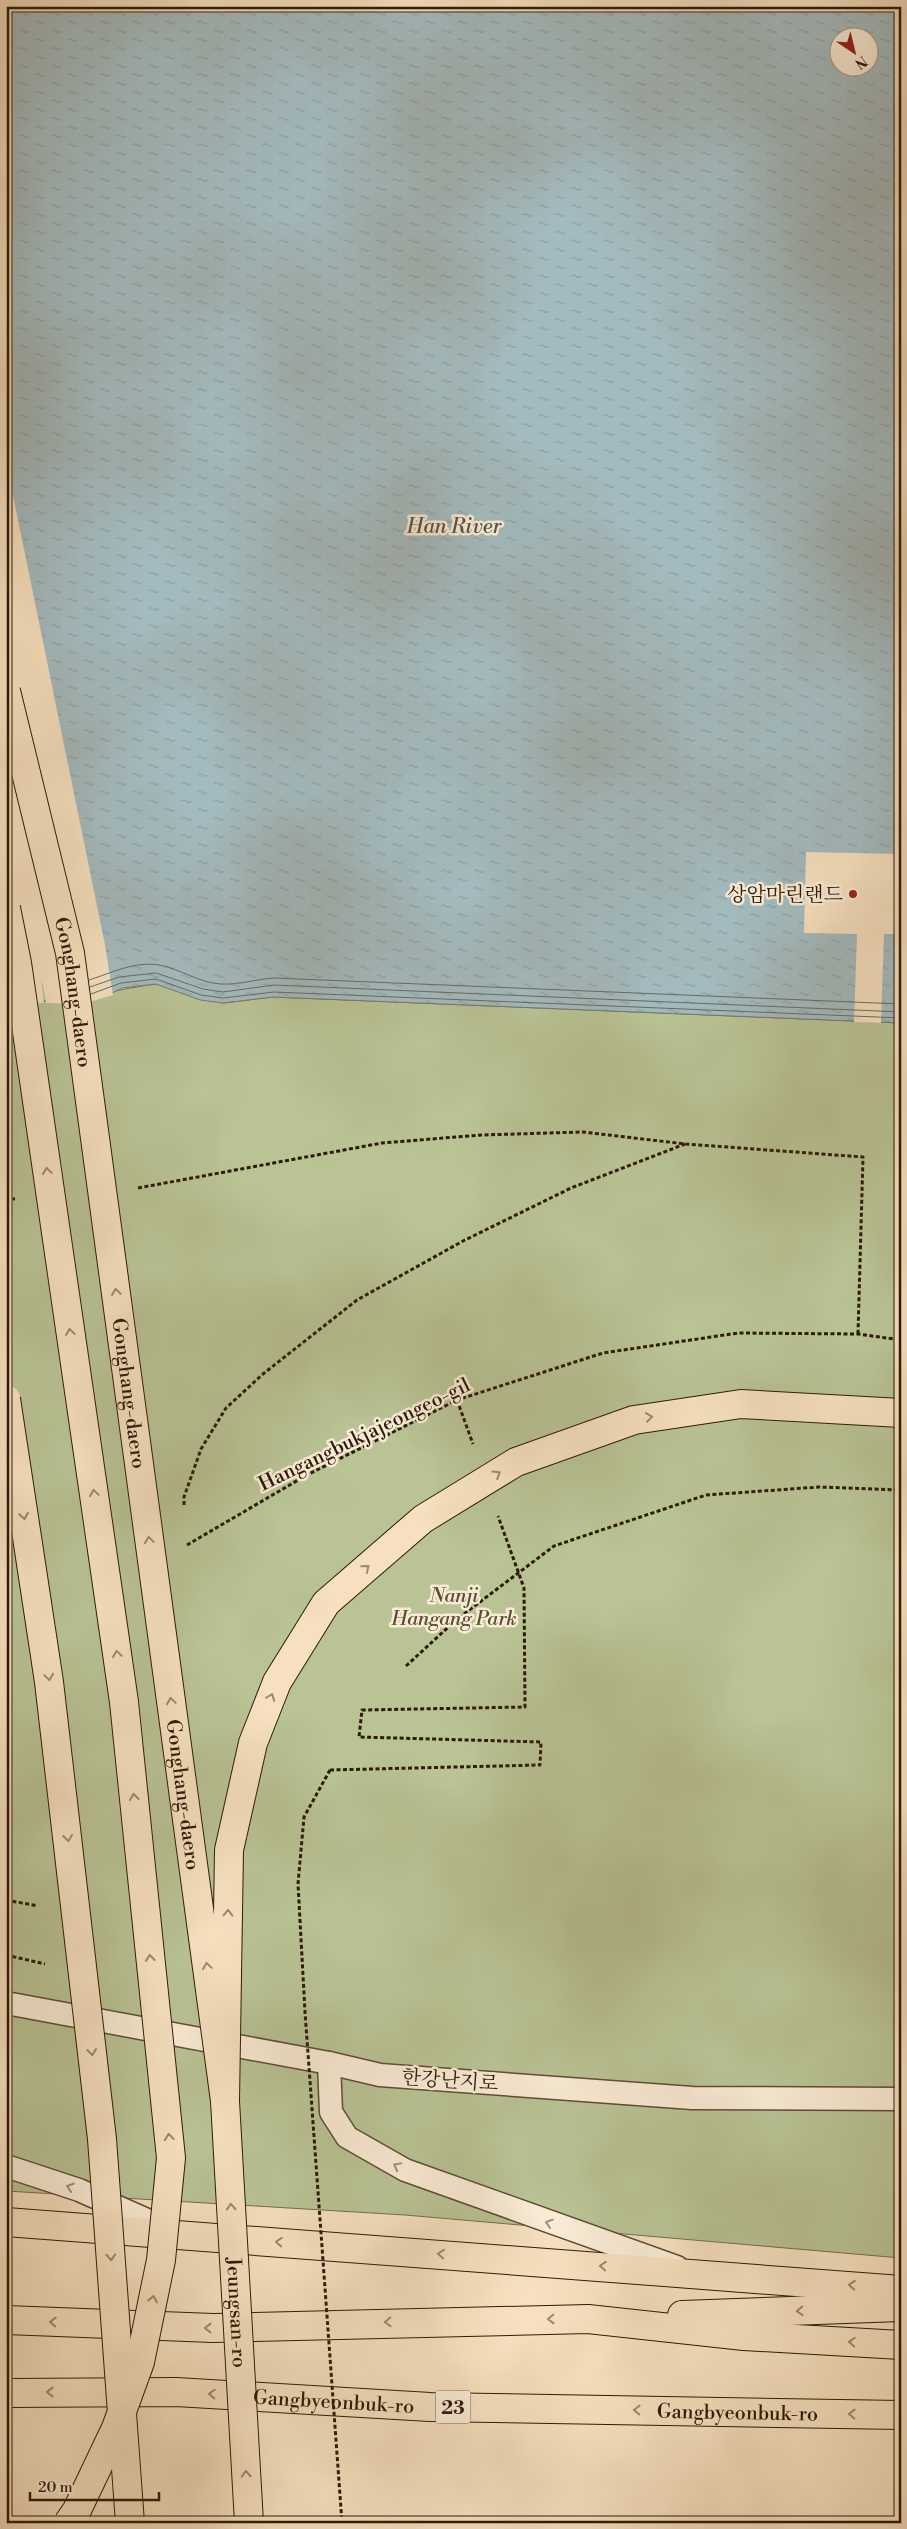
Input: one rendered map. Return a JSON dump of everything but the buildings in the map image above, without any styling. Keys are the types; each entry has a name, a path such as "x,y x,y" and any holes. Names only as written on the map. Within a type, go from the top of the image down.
{"main road":[{"name":"Gonghang-daero","path":"6,691 70,953 225,2101"},
{"path":"6,908 18,973 124,1702 171,2158 161,2260 140,2362 116,2428 77,2510 68,2523"},
{"path":"6,1399 50,1682 102,2139 130,2523"},
{"path":"225,2101 229,1850 253,1743 277,1682 326,1602 423,1519 516,1462 634,1420 741,1404 901,1413"},
{"name":"Jeungsan-ro","path":"225,2101 249,2523"},
{"path":"6,2222 901,2290"},
{"path":"6,2320 213,2328 588,2319 901,2307"},
{"path":"588,2319 744,2336 901,2345"},
{"name":"Gangbyeonbuk-ro","path":"6,2392 176,2392 430,2407 901,2415"}],"lane":[{"name":"한강난지로","path":"6,2003 329,2063 380,2075 692,2098 901,2099"},
{"path":"329,2063 331,2112 347,2137 405,2170 513,2210 695,2273"},
{"path":"6,2166 79,2190 179,2234"}],"path":[{"path":"133,1188 382,1143 471,1136 583,1132 686,1144 863,1156 858,1334"},
{"path":"184,1514 184,1497 201,1448 226,1408 263,1374 358,1300 462,1241 571,1188 686,1144"},
{"path":"6,1198 16,1200"},
{"name":"Hangangbukjajeongeo-gil","path":"183,1539 183,1548 305,1476 457,1400 603,1353 738,1333 858,1334 901,1340"},
{"path":"457,1400 473,1446"},
{"path":"406,1666 456,1620 554,1546 706,1495 819,1487 901,1490"},
{"path":"342,2523 305,2012 298,1884 304,1817 330,1770 540,1765 541,1742 359,1737 362,1710 525,1707 524,1588 496,1509"}],"green space":[{"name":"Nanji Hangang Park","path":"156,984 223,1003 273,997 901,1023 901,2258 405,2215 6,2191 6,1001 70,1000"}],"water":[{"name":"Han River","path":"6,6 901,6 901,1023 273,997 223,1003 200,1000 156,984 122,988 112,993 57,1001 6,1001"}],"pier":[{"path":"6,461 105,945 113,995 83,1004 46,1003 41,976 44,1003 6,1003"},
{"name":"상암마린랜드","path":"806,852 901,854 901,934 884,934 881,1023 854,1022 857,934 804,933"}],"place":[{"name":"상암마린랜드","path":"853,894"}]}
